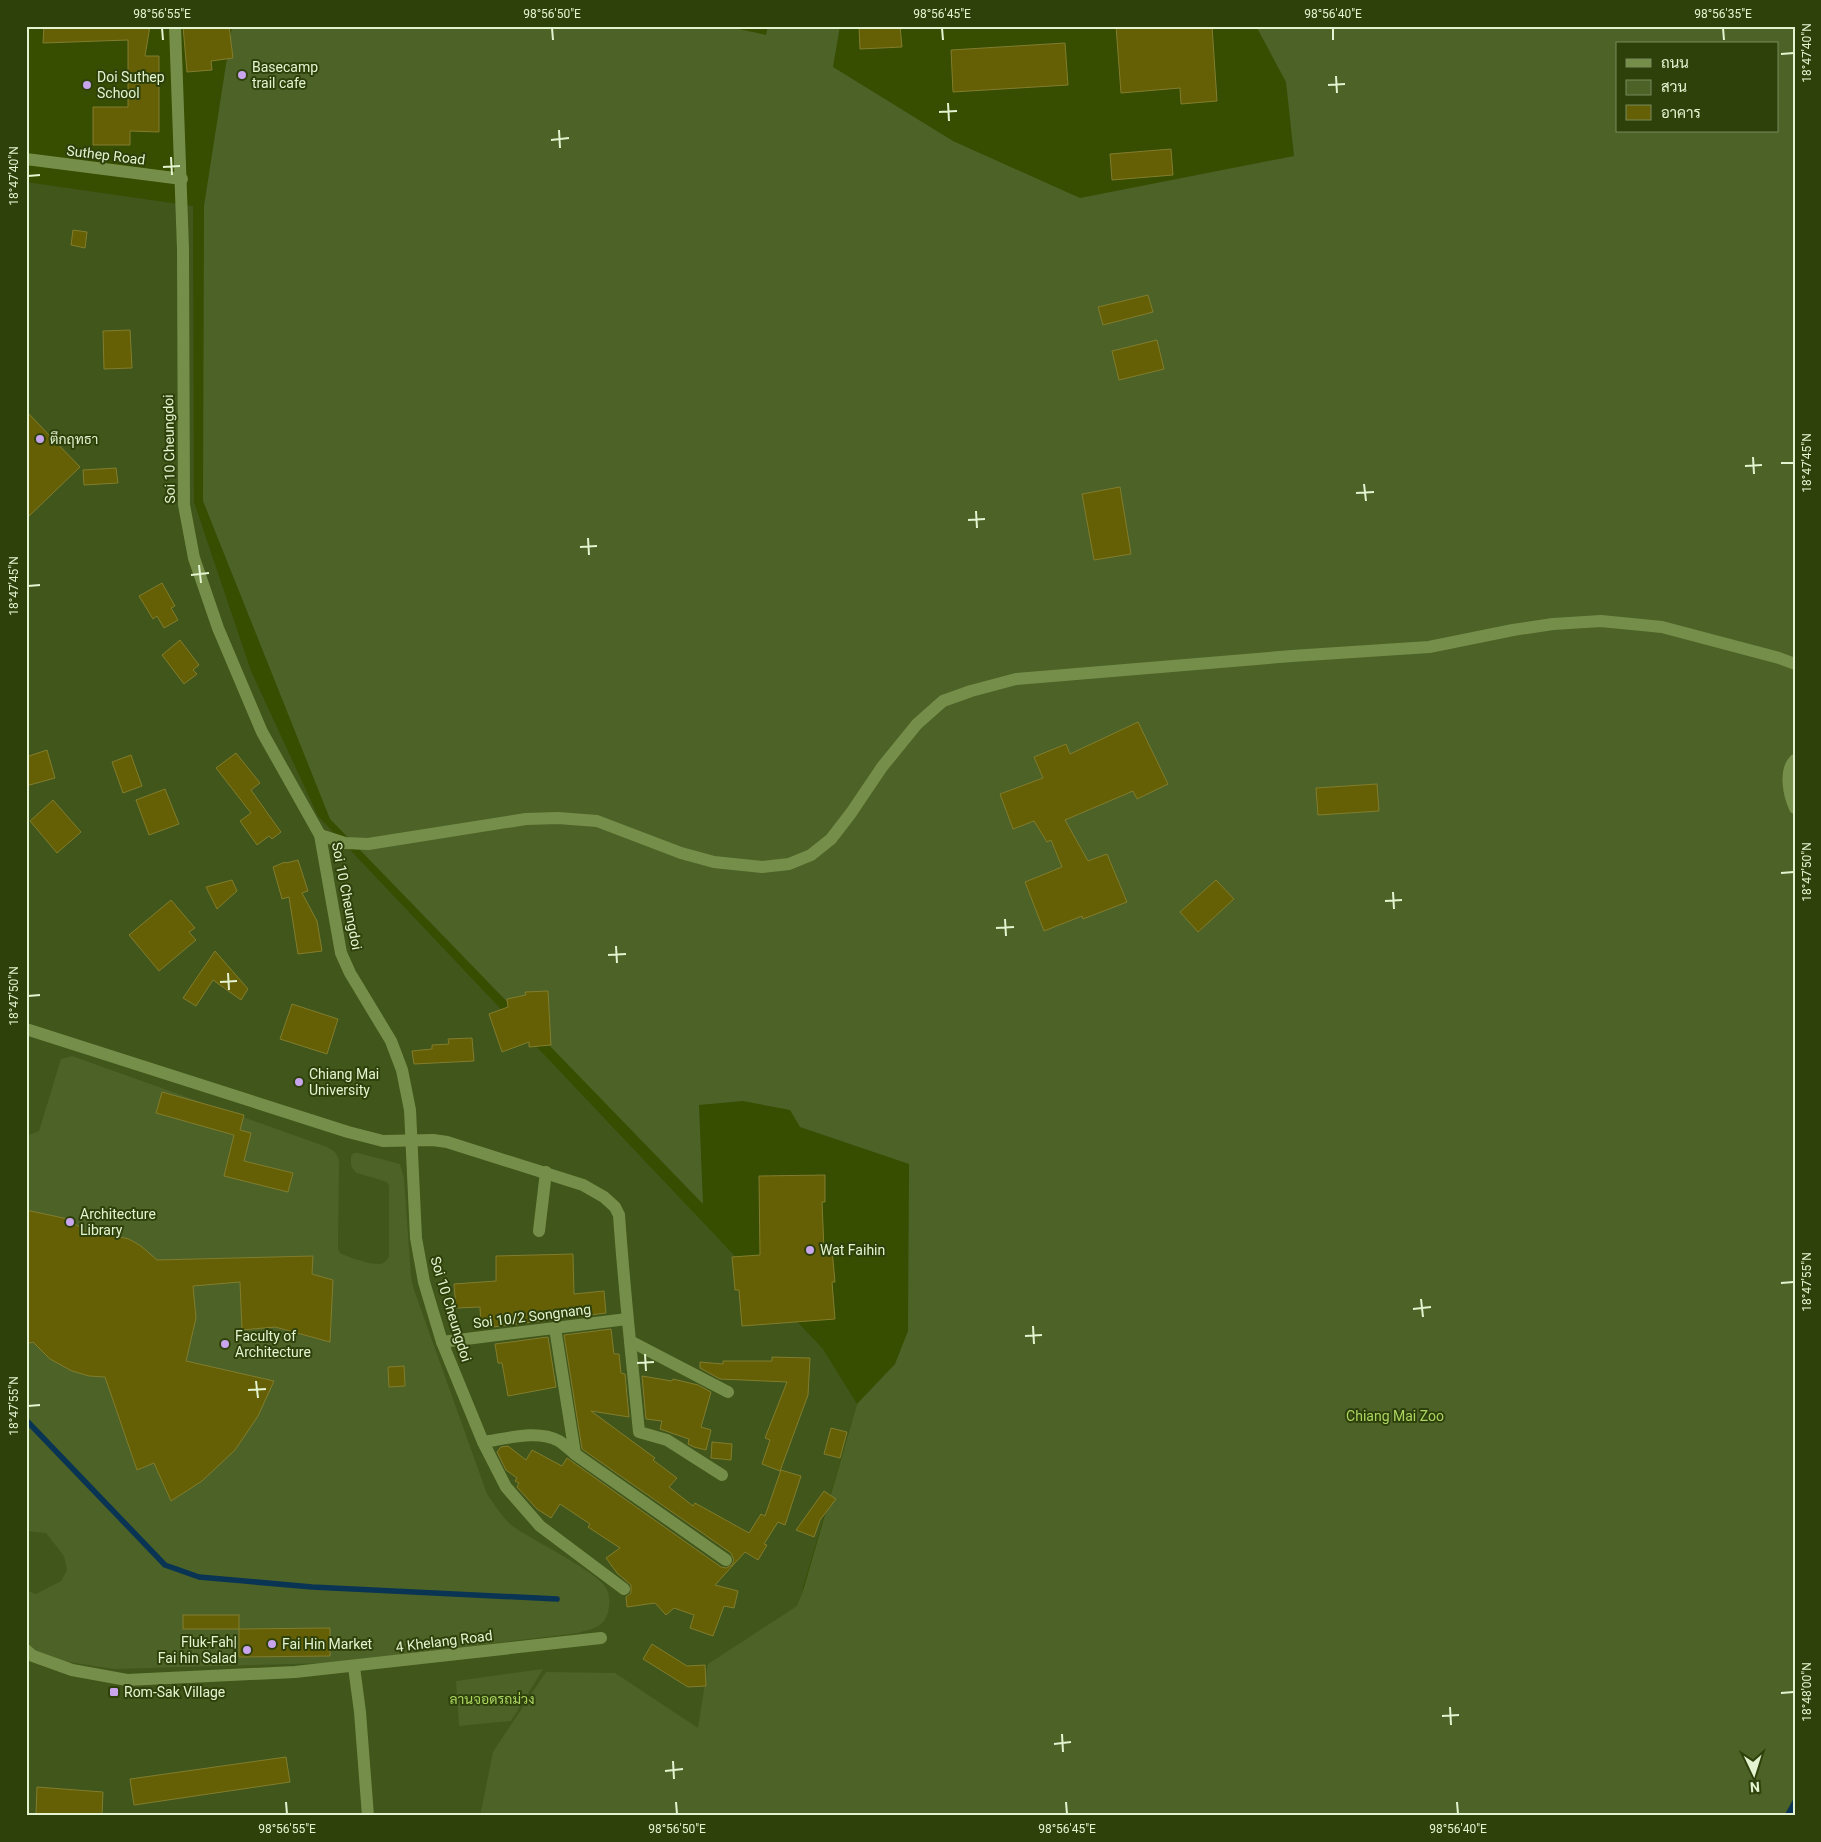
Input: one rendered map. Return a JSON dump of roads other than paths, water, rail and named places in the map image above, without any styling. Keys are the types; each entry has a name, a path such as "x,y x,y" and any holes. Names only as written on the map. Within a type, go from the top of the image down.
{"street":[{"name":"Soi 10 Cheungdoi","path":"176,26 182,180 184,505 194,558 218,628 262,732 320,835 342,953 350,973 391,1041 402,1070 410,1110 416,1238 424,1282 442,1342 483,1442 506,1487 540,1526 624,1590"},
{"name":"Suthep Road","path":"26,159 182,180"},
{"path":"320,835 345,843 368,844 526,819 558,818 598,821 681,853 714,862 762,867 789,864 811,855 830,839 852,813 882,767 918,724 942,701 1016,679 1292,656 1429,647 1552,624 1601,621 1662,627 1795,664"},
{"path":"1795,760 1791,763 1788,788 1795,808"},
{"path":"26,1029 348,1132 383,1141 433,1140 446,1142 546,1172 583,1185 604,1197 615,1207 619,1216 627,1319 639,1432 667,1440 722,1475"},
{"path":"539,1231 546,1172"},
{"name":"Soi 10/2 Songnang","path":"442,1342 627,1319"},
{"path":"555,1328 574,1454"},
{"path":"630,1341 728,1392"},
{"path":"483,1442 528,1436 543,1436 559,1441 574,1454 726,1560"},
{"name":"4 Khelang Road","path":"26,1650 33,1656 72,1670 127,1680 295,1672 601,1638"},
{"path":"354,1666 360,1712 368,1816"}],"water":[{"path":"1795,1796 1795,1816 1784,1816"}],"waterway":[{"path":"26,1420 165,1565 199,1577 312,1587 557,1599"}],"place":[{"name":"Basecamp trail cafe","path":"242,75"},
{"name":"Doi Suthep School","path":"87,85"},
{"name":"ตึกฤทธา","path":"40,439"},
{"name":"Chiang Mai University","path":"299,1082"},
{"name":"Architecture Library","path":"70,1222"},
{"name":"Wat Faihin","path":"810,1250"},
{"name":"Faculty of Architecture","path":"225,1344"},
{"name":"Fai Hin Market","path":"272,1644"},
{"name":"Fluk-Fah| Fai hin Salad","path":"247,1650"},
{"name":"Rom-Sak Village","path":"114,1692"}],"park label":[{"name":"Chiang Mai Zoo","path":"1395,1416"},
{"name":"ลานจอดรถม่วง","path":"492,1699"}]}
